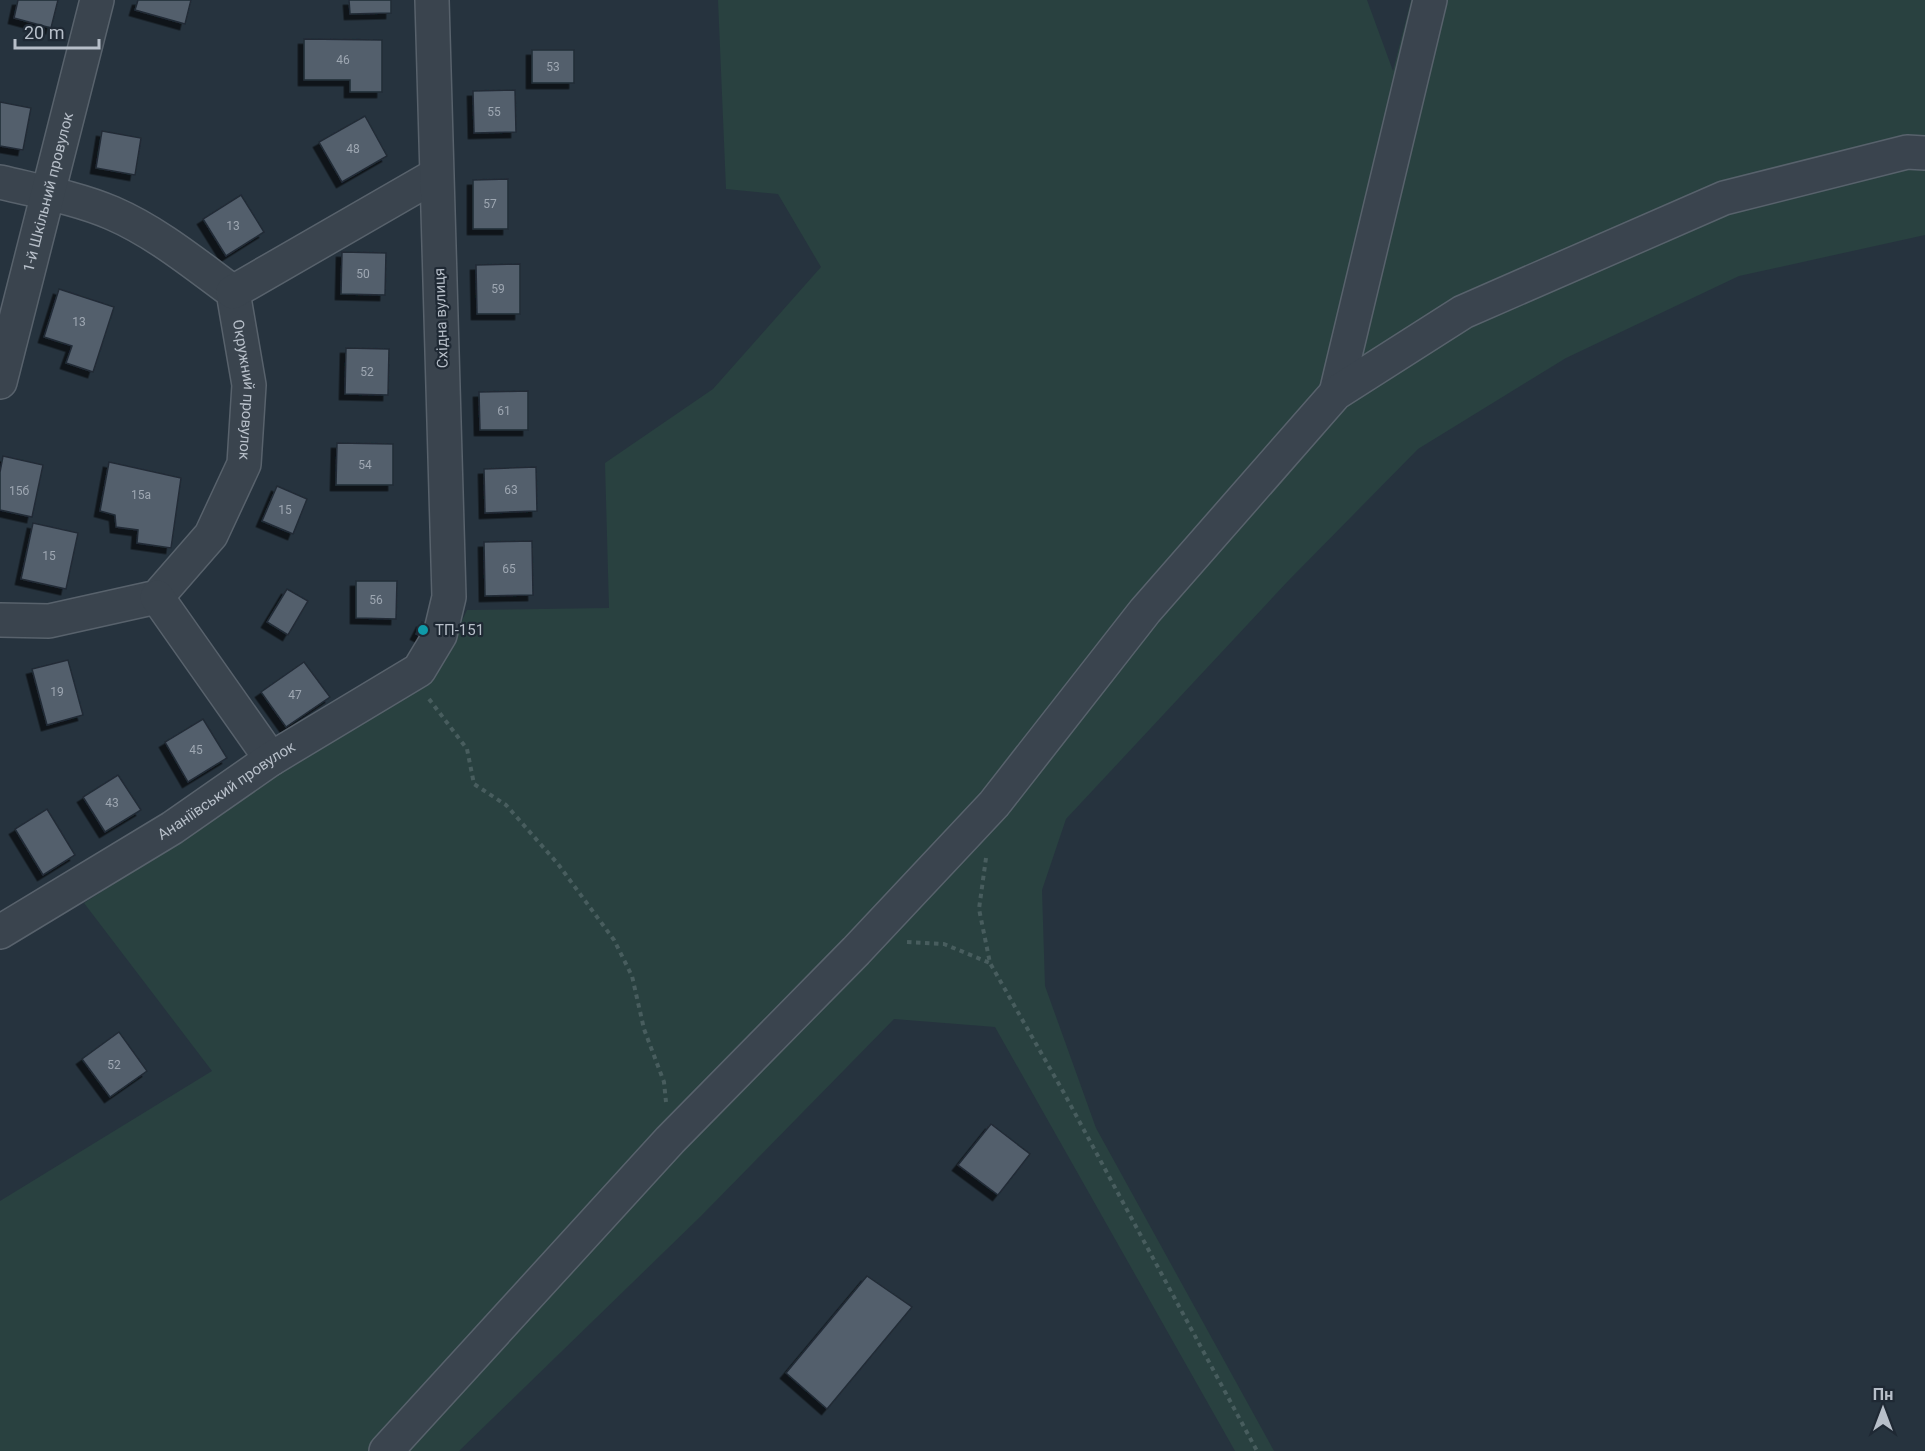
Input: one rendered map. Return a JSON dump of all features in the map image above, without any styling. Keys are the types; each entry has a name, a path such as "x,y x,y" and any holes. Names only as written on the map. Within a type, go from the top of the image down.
{"street":[{"name":"1-й Шкільний провулок","path":"0,382 97,0"},
{"name":"Східна вулиця","path":"432,0 449,597 440,635"},
{"path":"1336,393 1430,0"},
{"path":"386,1451 670,1140 856,951 993,804 1145,611 1336,393 1463,312 1724,198 1907,152 1925,153"},
{"path":"0,182 48,193 112,213 172,247 232,292 436,175"},
{"name":"Окружний провулок","path":"157,597 211,535 244,464 249,385 232,292"},
{"path":"0,620 49,621 157,597 271,759"},
{"name":"Ананіївський провулок","path":"0,932 172,828 271,759 419,670 440,635"}],"path":[{"path":"419,670 431,704 466,749 474,784 506,805 558,864 614,940 632,976 644,1029 664,1082 670,1140"},
{"path":"987,850 980,909 990,963 1064,1093 1257,1451"},
{"path":"904,942 944,944 990,963"}],"green space":[{"path":"718,0 1367,0 1393,71 1411,0 1925,0 1925,235 1739,276 1566,358 1418,449 1289,580 1066,819 1042,890 1045,986 1096,1128 1274,1451 1235,1451 995,1027 894,1019 701,1216 459,1451 0,1451 0,1201 212,1071 84,903 440,669 467,610 609,608 605,463 713,389 821,267 778,194 726,189"}],"building":[{"path":"18,0 58,0 51,28 14,18"},
{"path":"138,0 191,0 185,24 135,10"},
{"path":"349,0 391,0 391,13 350,14"},
{"path":"304,39 382,40 382,92 350,92 350,80 304,80"},
{"path":"532,50 574,50 574,83 532,83"},
{"path":"515,90 516,132 474,133 473,91"},
{"path":"0,102 31,108 23,150 0,146"},
{"path":"365,116 387,156 342,182 319,142"},
{"path":"102,131 141,138 135,175 96,168"},
{"path":"508,179 508,229 473,229 473,180"},
{"path":"241,195 264,232 226,256 203,219"},
{"path":"342,252 386,253 385,295 341,294"},
{"path":"520,264 520,314 477,314 476,265"},
{"path":"59,289 114,307 93,372 66,363 72,346 44,337"},
{"path":"346,348 389,349 388,395 345,394"},
{"path":"528,391 528,430 480,430 479,392"},
{"path":"337,443 393,444 393,485 336,485"},
{"path":"3,456 43,465 32,517 0,510 0,472"},
{"path":"109,462 181,478 171,548 137,543 138,530 116,527 115,515 100,511"},
{"path":"536,467 537,511 485,513 484,469"},
{"path":"277,486 307,499 293,534 262,521"},
{"path":"33,523 78,533 66,589 21,579"},
{"path":"532,541 533,595 485,596 484,542"},
{"path":"356,581 397,581 396,619 356,618"},
{"path":"287,589 308,601 288,635 267,622"},
{"name":"ТП-151","path":"422,622 430,626 424,638 416,634"},
{"path":"68,660 83,715 47,725 32,669"},
{"path":"304,662 330,697 286,727 261,692"},
{"path":"203,719 227,758 188,782 165,742"},
{"path":"118,775 141,810 105,832 83,797"},
{"path":"47,809 75,855 43,875 15,829"},
{"path":"119,1032 147,1071 110,1097 82,1059"},
{"path":"991,1124 1030,1154 998,1195 958,1165"},
{"path":"867,1276 912,1307 827,1409 786,1373"}],"place":[{"name":"ТП-151","path":"423,630"}]}
